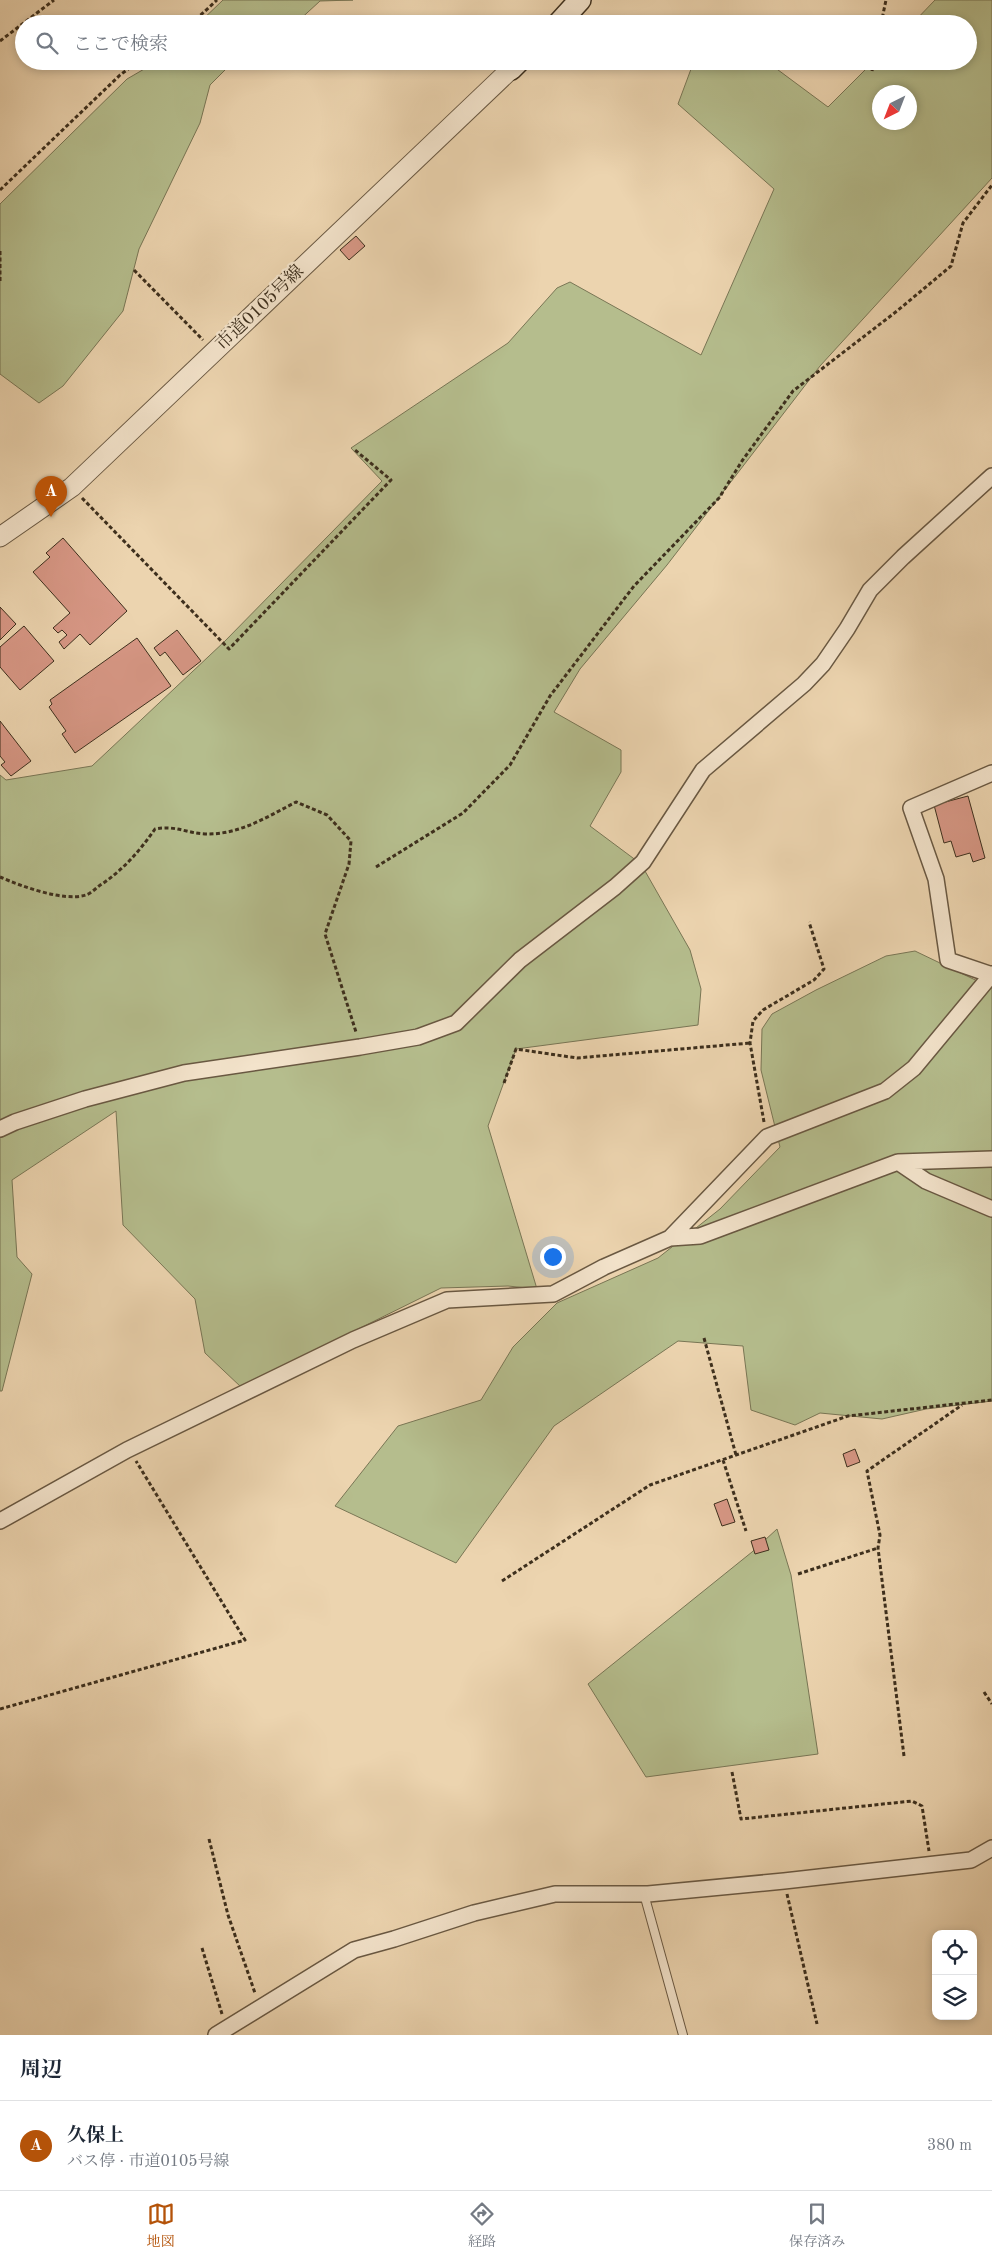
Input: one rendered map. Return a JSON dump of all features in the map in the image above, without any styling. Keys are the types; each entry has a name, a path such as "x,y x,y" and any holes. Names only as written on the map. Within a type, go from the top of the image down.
{"main road":[{"path":"566,15 580,0"}],"street":[{"name":"市道0105号線","path":"0,537 72,487 510,70"},
{"path":"0,1129 15,1122 85,1099 184,1073 418,1037 456,1024 520,960 616,887 641,864 703,770 804,684 823,664 870,590 903,557 992,476"},
{"path":"670,1238 767,1137 885,1091 914,1068 992,974 948,960 936,880 911,808 992,773"},
{"path":"0,1520 127,1450 353,1340 447,1300 554,1294 604,1267 670,1238 700,1236 898,1162 992,1159"},
{"path":"898,1162 926,1180 992,1209"},
{"path":"221,2032 354,1950 394,1939 474,1912 555,1894 644,1894 784,1881 971,1860 992,1848"}],"lane":[{"path":"644,1894 683,2035"}],"path":[{"path":"34,15 54,0"},
{"path":"201,15 217,0"},
{"path":"883,15 886,0"},
{"path":"0,40 15,29"},
{"path":"0,190 127,70"},
{"path":"376,867 463,813 510,765 550,696 634,586 719,498 742,460 793,391 897,311 951,266 963,223 992,185"},
{"path":"0,251 0,281"},
{"path":"134,270 214,352"},
{"path":"72,487 229,648 390,480 355,450"},
{"path":"0,877 28,888 66,896 86,895 112,878 138,854 155,829 169,827 205,834 240,830 296,802 327,816 351,841 349,864 325,934 360,1047"},
{"path":"767,1137 750,1042 753,1021 763,1010 814,980 824,969 809,922"},
{"path":"504,1083 516,1049 577,1058 750,1042"},
{"path":"704,1338 736,1455"},
{"path":"502,1582 650,1485 848,1416 963,1405 992,1400"},
{"path":"904,1756 878,1548 880,1534 867,1471 963,1405"},
{"path":"0,1710 245,1640 131,1453"},
{"path":"723,1460 746,1531"},
{"path":"798,1574 878,1548"},
{"path":"984,1692 992,1704"},
{"path":"732,1772 741,1819 912,1801 922,1806 930,1864"},
{"path":"209,1839 228,1915 260,2008"},
{"path":"784,1881 817,2024"},
{"path":"202,1948 221,2032"}],"green space":[{"path":"223,0 353,0 320,1 305,15 207,15"},
{"path":"935,0 992,0 992,178 820,366 667,565 580,669 554,712 621,750 621,772 590,826 641,864 690,950 701,989 698,1025 516,1049 488,1126 537,1289 508,1286 441,1288 241,1387 205,1353 195,1299 123,1225 116,1111 12,1180 17,1257 32,1274 2,1391 0,1391 0,775 6,780 92,766 225,641 382,481 351,448 508,343 557,288 570,282 701,355 774,189 678,104 691,70 778,70 828,107 865,70 977,70 977,15 921,15"},
{"path":"142,70 225,70 210,85 200,123 139,249 123,311 63,386 39,403 0,374 0,204 127,79"},
{"path":"915,951 992,988 992,1401 926,1409 882,1419 820,1413 795,1425 751,1410 743,1346 678,1341 554,1426 456,1563 335,1506 398,1426 481,1400 513,1347 557,1303 658,1258 720,1209 780,1147 761,1070 762,1029 772,1014 886,956"},
{"path":"777,1529 791,1575 818,1754 646,1777 588,1684 752,1552"}],"building":[{"path":"356,236 365,246 349,260 340,250"},
{"path":"63,538 127,611 90,645 80,634 64,649 59,642 67,635 62,630 58,633 53,628 70,613 33,572 50,557 46,553"},
{"path":"0,607 16,624 0,640"},
{"path":"24,626 54,661 20,690 0,667 0,647"},
{"path":"177,630 201,661 183,675 165,652 160,656 154,648"},
{"path":"137,638 171,686 75,753 62,734 66,731 49,707 52,704 50,700"},
{"path":"0,721 31,761 11,776 1,765 5,762 0,756"},
{"path":"968,796 985,858 973,862 970,853 956,857 951,841 944,843 934,805"},
{"path":"855,1449 860,1462 847,1467 843,1454"},
{"path":"727,1499 735,1522 722,1526 714,1504"},
{"path":"765,1537 769,1550 755,1554 751,1541"}],"place":[{"name":"久保上","path":"51,517"}]}
